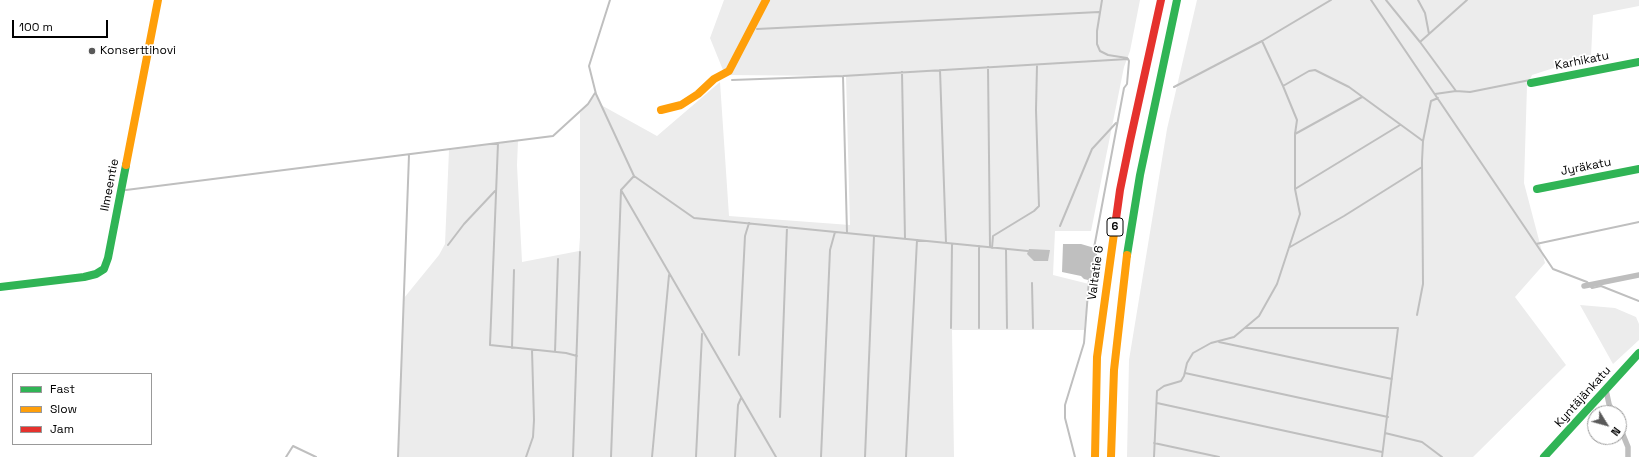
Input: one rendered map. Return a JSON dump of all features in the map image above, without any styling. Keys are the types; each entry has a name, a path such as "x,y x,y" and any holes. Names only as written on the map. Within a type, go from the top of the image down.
{"main road":[{"name":"Ilmeentie","path":"0,287 84,277 96,274 104,269 108,258 158,0"},
{"path":"661,110 681,105 698,94 714,79 729,71 766,0"},
{"name":"Valtatie 6","path":"1094,457 1097,357 1120,190 1161,0"},
{"name":"6","path":"1112,457 1114,370 1127,255 1140,176 1177,0"},
{"name":"Karhikatu","path":"1530,83 1639,62"},
{"name":"Jyräkatu","path":"1537,189 1639,168"},
{"name":"Kyntäjänkatu","path":"1544,457 1639,353"}],"street":[{"path":"1584,286 1639,275"},
{"path":"1606,390 1609,405"},
{"path":"1626,445 1628,457"}],"shaded area":[{"path":"724,0 1140,0 1130,51 1124,67 1091,231 1055,231 1053,275 1089,284 1084,330 952,330 954,457 398,457 404,298 439,255 445,244 449,150 518,141 517,165 522,262 579,251 580,113 596,94 601,105 657,136 720,82 729,216 850,225 846,76 725,75 710,38"},
{"path":"1197,0 1639,0 1639,6 1593,15 1591,56 1532,75 1527,86 1524,183 1545,263 1515,297 1566,365 1473,457 1127,457 1129,360 1167,129"},
{"path":"1063,244 1081,244 1098,249 1092,281 1084,279 1081,276 1062,272"},
{"path":"1029,249 1050,250 1048,261 1034,261 1027,254"},
{"path":"1580,305 1615,308 1636,317 1639,324 1639,340 1613,364"}],"waterway":[{"path":"610,0 589,66 596,94 634,176 694,218 1028,251"},
{"path":"1102,0 1097,31 1097,44 1100,51 1108,55 1128,59"},
{"path":"1174,87 1262,41 1331,0"},
{"path":"1371,0 1553,269 1587,282 1592,288 1601,286 1639,301"},
{"path":"1386,0 1420,42 1456,91"},
{"path":"1418,0 1425,13 1429,34"},
{"path":"1420,42 1467,0"},
{"path":"757,29 1099,12"},
{"path":"1154,457 1157,391 1164,386 1181,381 1184,376 1187,363 1193,353 1211,343 1234,337 1259,316 1277,284 1300,214 1295,189 1295,134 1297,120 1262,41"},
{"path":"732,80 843,76 1128,59"},
{"path":"1094,248 1124,88 1127,84 1128,59"},
{"path":"992,248 993,236 1034,211 1039,206 1036,110 1037,65"},
{"path":"988,67 990,247"},
{"path":"940,70 946,243"},
{"path":"1283,86 1309,71 1315,70 1349,87 1423,141"},
{"path":"902,72 905,239"},
{"path":"843,76 847,233"},
{"path":"1435,94 1456,91 1470,92 1530,80"},
{"path":"126,190 553,136 588,104 595,93"},
{"path":"1295,134 1362,97"},
{"path":"1417,315 1423,284 1423,141 1431,101 1438,98"},
{"path":"1060,226 1092,149 1116,123"},
{"path":"1295,189 1400,125"},
{"path":"498,143 490,345 566,353 577,356"},
{"path":"398,457 409,155"},
{"path":"1290,247 1344,216 1422,167"},
{"path":"611,457 621,190 634,176"},
{"path":"621,190 776,457"},
{"path":"448,245 464,224 495,191"},
{"path":"1536,244 1639,222"},
{"path":"739,355 745,236 749,223"},
{"path":"780,417 787,227"},
{"path":"821,457 830,250 835,232"},
{"path":"865,457 874,236"},
{"path":"906,457 917,240"},
{"path":"951,328 952,244"},
{"path":"979,246 979,328"},
{"path":"1006,249 1007,328"},
{"path":"573,457 580,252"},
{"path":"555,352 558,259"},
{"path":"512,348 514,270"},
{"path":"652,457 669,275"},
{"path":"1075,457 1065,418 1065,405 1084,343 1089,280"},
{"path":"1032,283 1033,328"},
{"path":"1245,328 1398,328 1382,457"},
{"path":"696,457 702,334"},
{"path":"1219,342 1392,379"},
{"path":"526,457 533,437 534,420 532,350"},
{"path":"1185,373 1388,417"},
{"path":"735,457 738,405 741,398"},
{"path":"1157,403 1382,452"},
{"path":"1385,433 1422,442 1442,457"},
{"path":"1154,443 1219,457"},
{"path":"286,457 293,446 316,457"}],"traffic: fast":[{"path":"1127,255 1140,175 1177,0"},
{"path":"1531,83 1639,62"},
{"path":"0,287 84,277 96,274 104,269 108,258 126,165"},
{"path":"1537,189 1639,169"},
{"path":"1544,457 1639,353"}],"traffic: slow":[{"path":"126,165 158,0"},
{"path":"661,110 681,105 698,94 714,79 729,71 766,0"},
{"path":"1095,457 1097,357 1116,219"},
{"path":"1111,457 1114,370 1127,255"}],"traffic: jam":[{"path":"1116,219 1130,141 1161,0"}],"place":[{"name":"Konserttihovi","path":"92,51"}]}
